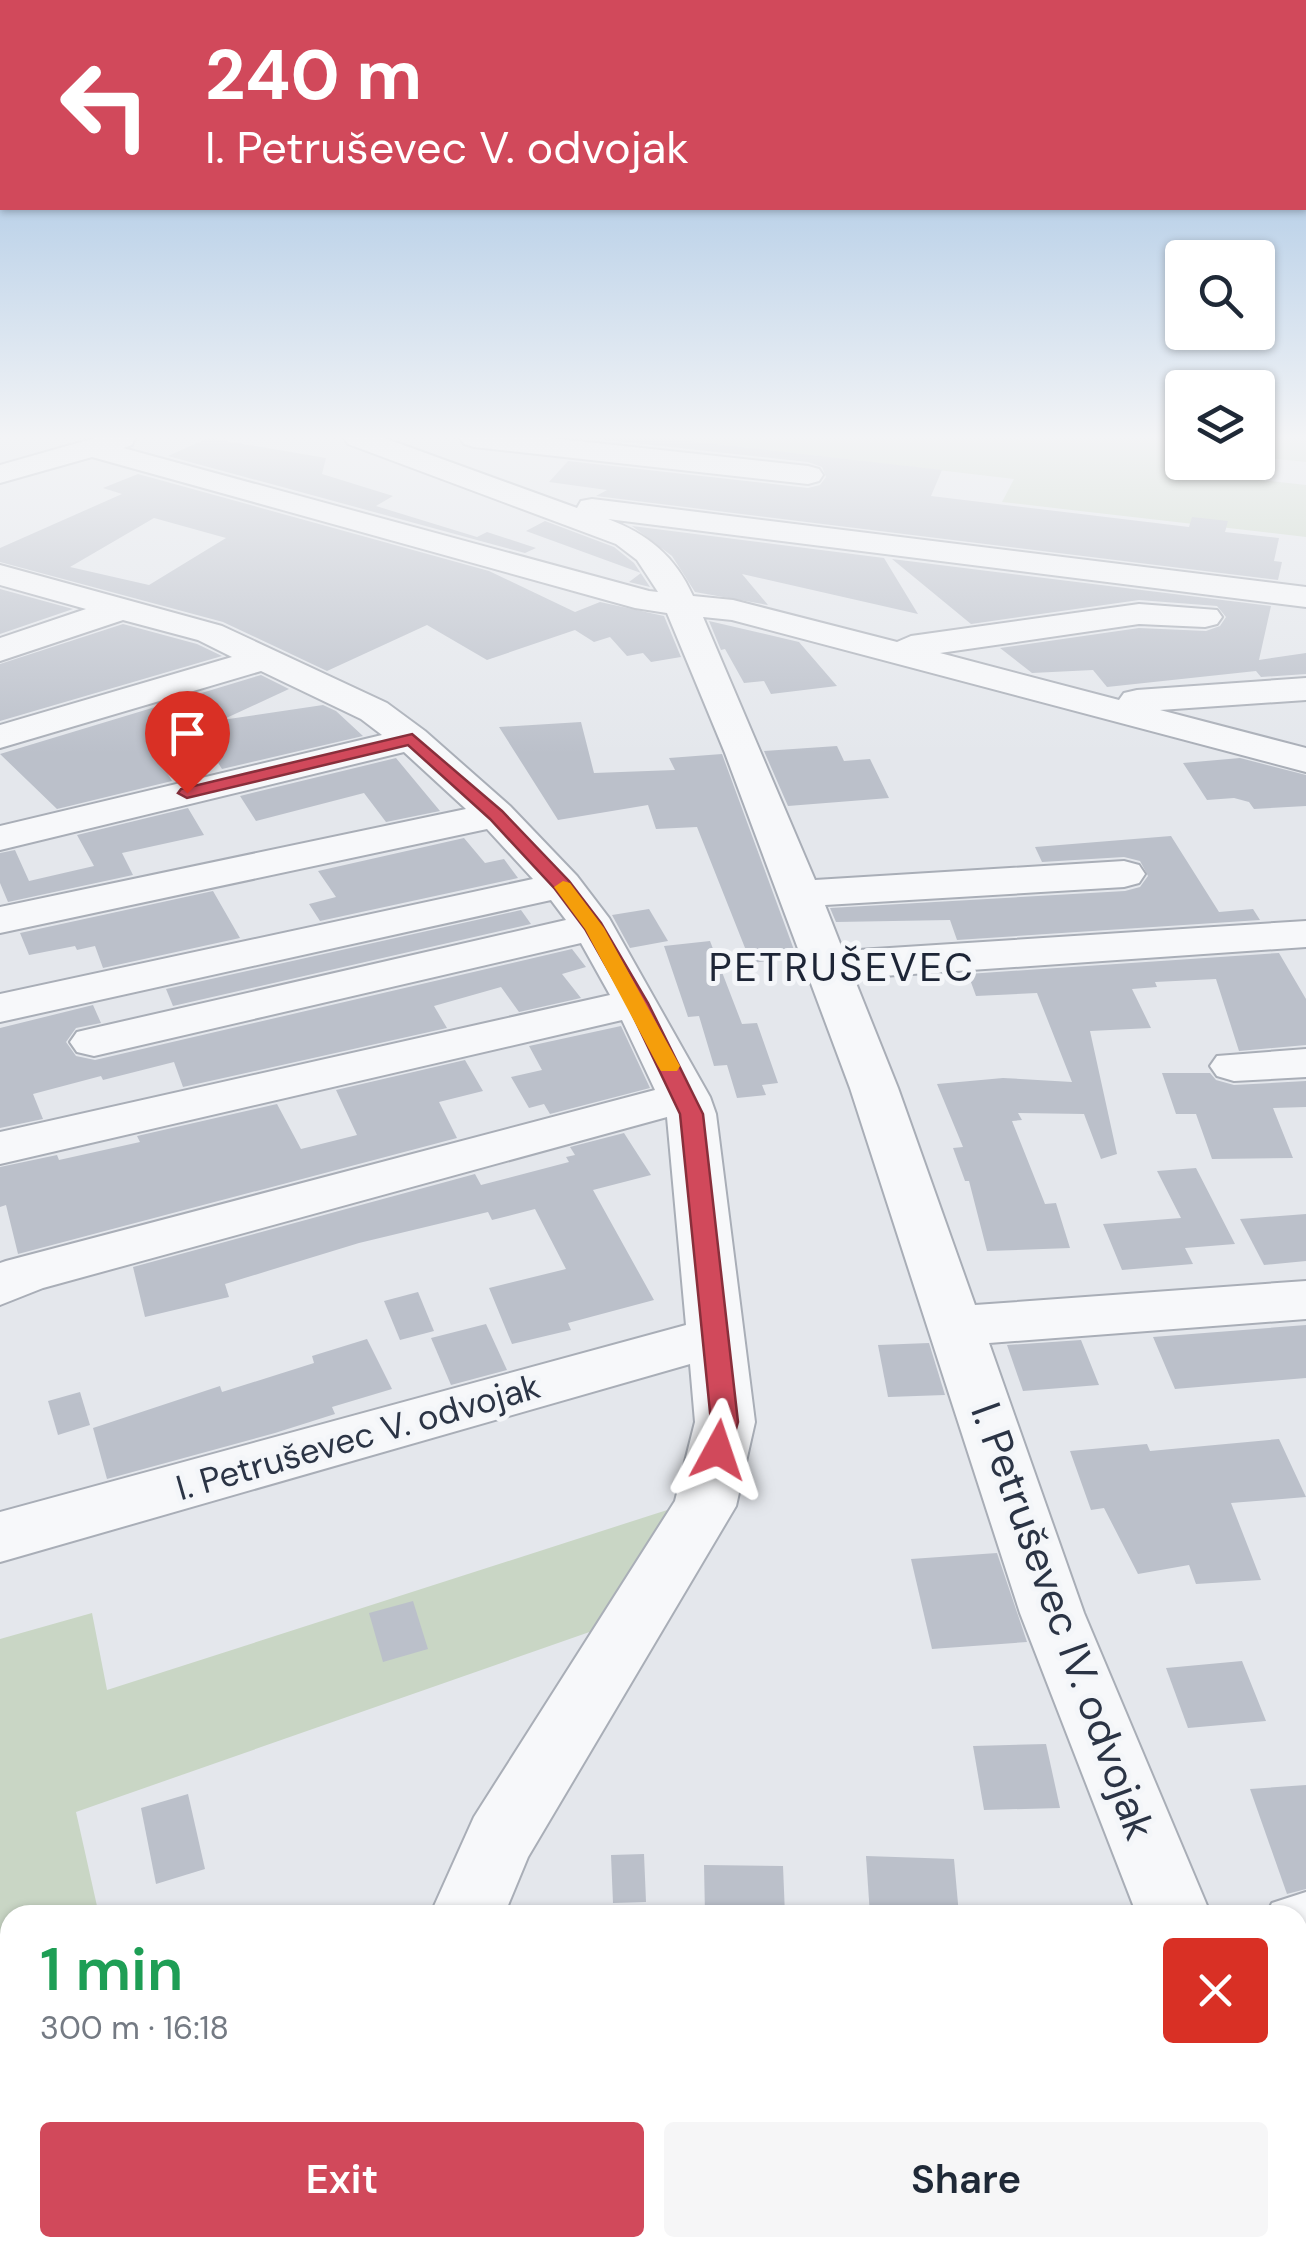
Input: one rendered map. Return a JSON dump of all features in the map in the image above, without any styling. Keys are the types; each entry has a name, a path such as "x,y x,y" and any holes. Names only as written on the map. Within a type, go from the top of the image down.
{"street":[{"path":"438,543 647,601 733,610 1306,760"},
{"name":"I. Petruševec IV. odvojak","path":"636,543 665,576 744,753 828,966 874,1088 1052,1613 1170,1905"},
{"path":"878,543 1306,596"},
{"path":"0,575 210,634 374,711 412,739 496,815 562,885 594,928 685,1097 695,1134 725,1422 705,1506 499,1840 472,1905"},
{"path":"0,650 124,608"},
{"path":"891,650 1126,615 1205,617"},
{"path":"0,737 267,658"},
{"path":"1102,704 1306,688"},
{"path":"0,838 412,739"},
{"path":"0,920 496,815"},
{"path":"797,894 1124,874"},
{"path":"0,1008 562,885"},
{"path":"94,1042 594,928"},
{"path":"828,966 1306,934"},
{"path":"0,1148 637,1003"},
{"path":"1234,1066 1306,1063"},
{"path":"0,1286 25,1274 685,1097"},
{"path":"954,1326 1306,1300"},
{"name":"I. Petruševec V. odvojak","path":"0,1537 716,1336"}],"green space":[{"path":"689,1503 621,1621 76,1812 97,1905 0,1905 0,1639 92,1613 107,1690"}],"building":[{"path":"11,543 111,543 70,567 149,585 217,543 389,543 489,571 575,612 600,602 664,616 681,657 651,662 643,653 627,656 610,637 594,642 575,630 487,660 427,625 327,671 223,622 0,562 0,548"},
{"path":"489,543 522,543 536,548 525,553"},
{"path":"560,543 604,543 634,563 641,573"},
{"path":"655,543 768,543 884,558 918,614 742,574 768,605 695,592 672,556"},
{"path":"980,543 1278,543 1274,561 1282,562 1278,580"},
{"path":"892,559 1271,606 1259,660 1306,653 1306,674 1261,677 1256,671 1107,687 1093,670 1032,673 1000,648 1139,628 1206,631 1220,626 1226,617 1217,606 1139,600 971,624"},
{"path":"641,573 650,587 629,582"},
{"path":"0,589 73,609 0,634"},
{"path":"709,621 799,642 837,686 771,694 764,681 744,683 725,649 721,650"},
{"path":"123,624 197,644 222,656 0,721 0,664"},
{"path":"261,675 289,689 222,720 323,705 336,711 363,736 222,769 192,722 152,747 172,781 57,809 0,754"},
{"path":"581,722 594,773 675,770 669,758 722,754 797,958 751,963 697,827 656,829 648,805 558,820 499,727"},
{"path":"837,746 844,761 870,759 889,798 788,806 764,751"},
{"path":"396,758 440,811 386,822 364,793 256,821 240,796"},
{"path":"1240,758 1306,775 1306,806 1254,809 1249,802 1234,798 1207,800 1183,763"},
{"path":"188,808 204,835 122,853 133,875 8,902 0,883 0,853 15,850 29,881 94,866 77,835"},
{"path":"1171,836 1219,912 1253,909 1260,920 957,940 950,920 836,922 830,908 1125,891 1140,887 1148,876 1140,861 1124,857 1042,862 1035,847"},
{"path":"464,838 485,863 504,859 518,878 320,921 309,904 336,897 318,871"},
{"path":"213,891 240,938 103,968 95,946 29,955 20,933"},
{"path":"649,909 668,941 630,948 612,915"},
{"path":"521,910 531,924 173,1006 166,989"},
{"path":"710,941 742,1024 757,1023 778,1083 762,1085 766,1095 737,1098 727,1065 714,1066 699,1016 688,1017 664,946"},
{"path":"572,949 586,967 562,974 581,998 519,1012 501,987 434,1006 447,1028 183,1087 174,1062 103,1080 101,1076 33,1094 43,1119 0,1128 0,1028 93,1005 101,1023 76,1028 66,1042 76,1056 95,1060"},
{"path":"1279,953 1306,999 1306,1045 1239,1051 1216,979 1155,982 1157,987 1132,989 1151,1028 1090,1031 1117,1154 1101,1159 1084,1114 1018,1113 1022,1120 1012,1121 1045,1204 1056,1203 1070,1248 987,1251 969,1181 965,1181 953,1148 963,1147 937,1084 1003,1078 1072,1082 1037,993 976,996 968,974"},
{"path":"621,1026 650,1088 550,1114 544,1104 529,1108 511,1077 542,1070 529,1046"},
{"path":"465,1060 483,1091 439,1102 457,1138 18,1254 6,1205 0,1207 0,1167 57,1155 59,1160 140,1142 137,1136 277,1104 301,1149 357,1135 336,1090"},
{"path":"1162,1073 1210,1073 1216,1080 1234,1085 1306,1081 1306,1107 1273,1108 1293,1158 1212,1159 1196,1114 1176,1114"},
{"path":"624,1133 651,1175 593,1190 654,1300 568,1323 571,1330 512,1344 489,1288 566,1269 535,1209 492,1220 488,1212 359,1243 225,1284 229,1297 145,1317 133,1267 475,1174 481,1185 569,1162 566,1157 575,1155 570,1147"},
{"path":"1196,1168 1235,1244 1185,1248 1193,1264 1122,1270 1103,1224 1181,1218 1157,1171"},
{"path":"1306,1214 1306,1261 1264,1265 1240,1219"},
{"path":"418,1292 434,1331 400,1340 384,1301"},
{"path":"486,1324 507,1370 451,1385 431,1338"},
{"path":"1306,1325 1306,1378 1175,1389 1153,1337"},
{"path":"367,1339 392,1389 332,1407 335,1414 275,1433 107,1479 93,1428 220,1386 222,1392 314,1363 312,1356"},
{"path":"1081,1340 1099,1385 1023,1391 1007,1345"},
{"path":"929,1343 945,1395 888,1397 878,1345"},
{"path":"80,1392 90,1425 58,1435 48,1401"},
{"path":"1279,1439 1306,1497 1231,1503 1261,1580 1196,1584 1189,1565 1138,1574 1104,1508 1091,1510 1070,1451 1147,1444 1150,1451"},
{"path":"997,1553 1027,1642 932,1649 911,1559"},
{"path":"413,1601 428,1649 383,1662 369,1613"},
{"path":"1242,1661 1266,1721 1188,1728 1166,1668"},
{"path":"1046,1744 1060,1808 984,1810 973,1746"},
{"path":"1306,1785 1306,1889 1287,1894 1250,1789"},
{"path":"188,1794 205,1869 156,1884 141,1808"},
{"path":"644,1854 646,1902 613,1903 611,1855"},
{"path":"866,1856 954,1859 958,1905 869,1905"},
{"path":"704,1865 783,1866 785,1905 705,1905"}],"slow traffic":[{"path":"563,887 594,928 669,1066"}],"district":[{"name":"PETRUŠEVEC","path":"842,967"}],"route":[{"path":"187,793 412,739 496,815 562,885 594,928 637,1003 692,1114 725,1422 718,1450"}]}
